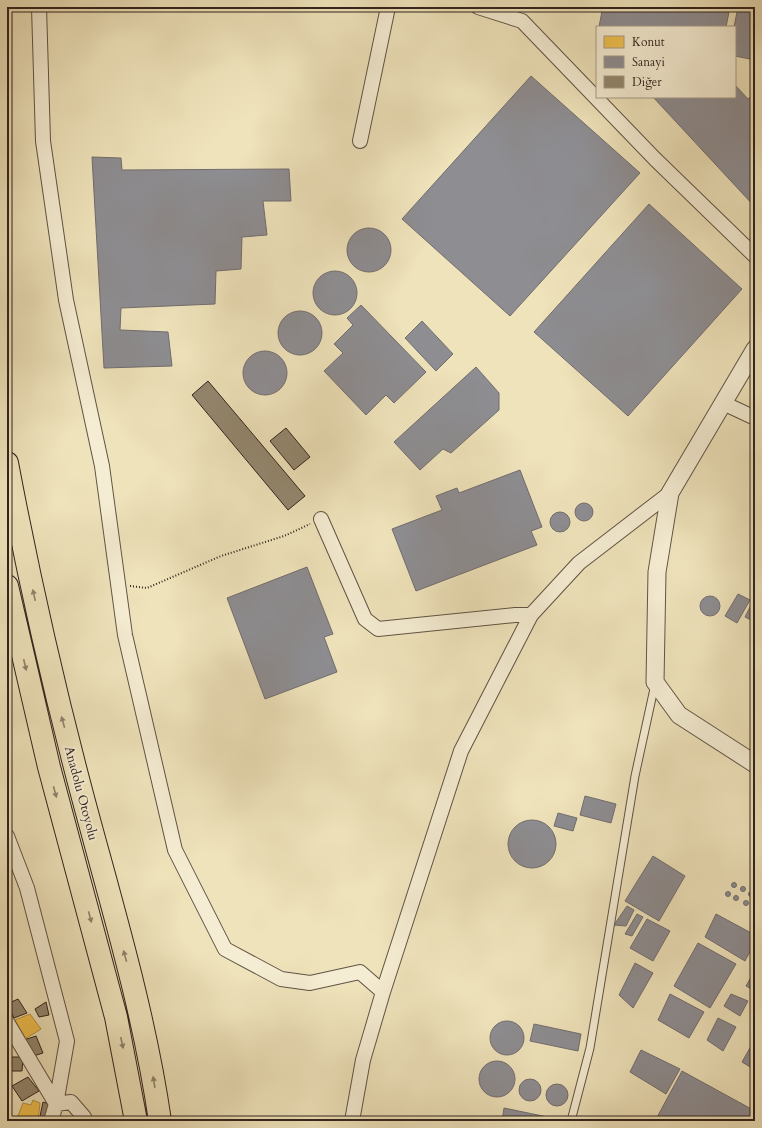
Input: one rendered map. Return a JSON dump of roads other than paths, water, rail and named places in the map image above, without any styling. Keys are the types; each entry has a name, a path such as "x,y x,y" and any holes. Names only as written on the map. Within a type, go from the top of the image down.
{"highway":[{"name":"Anadolu Otoyolu","path":"7,463 57,700 136,996 154,1078 160,1121"},
{"name":"Anadolu Otoyolu","path":"7,586 18,640 49,767 116,1017 136,1121"},
{"path":"7,615 18,640"}],"street":[{"path":"39,7 43,141 66,300 102,466 125,635 175,850 225,949 281,979 310,983 360,972 383,992"},
{"path":"360,141 388,7"},
{"path":"478,7 522,20 596,98"},
{"path":"596,98 655,160 755,256"},
{"path":"755,349 670,494 657,572 655,682 678,715 755,764"},
{"path":"723,403 755,418"},
{"path":"352,1121 363,1060 383,992 461,751 531,615 579,563 670,494"},
{"path":"321,519 365,619 378,630 515,615 531,615"},
{"path":"7,836 27,888 67,1040 56,1104 51,1121"},
{"path":"7,1022 56,1104"},
{"path":"56,1104 71,1102 84,1117 83,1121"}],"lane":[{"path":"571,1121 590,1048 634,784 655,682"}]}
